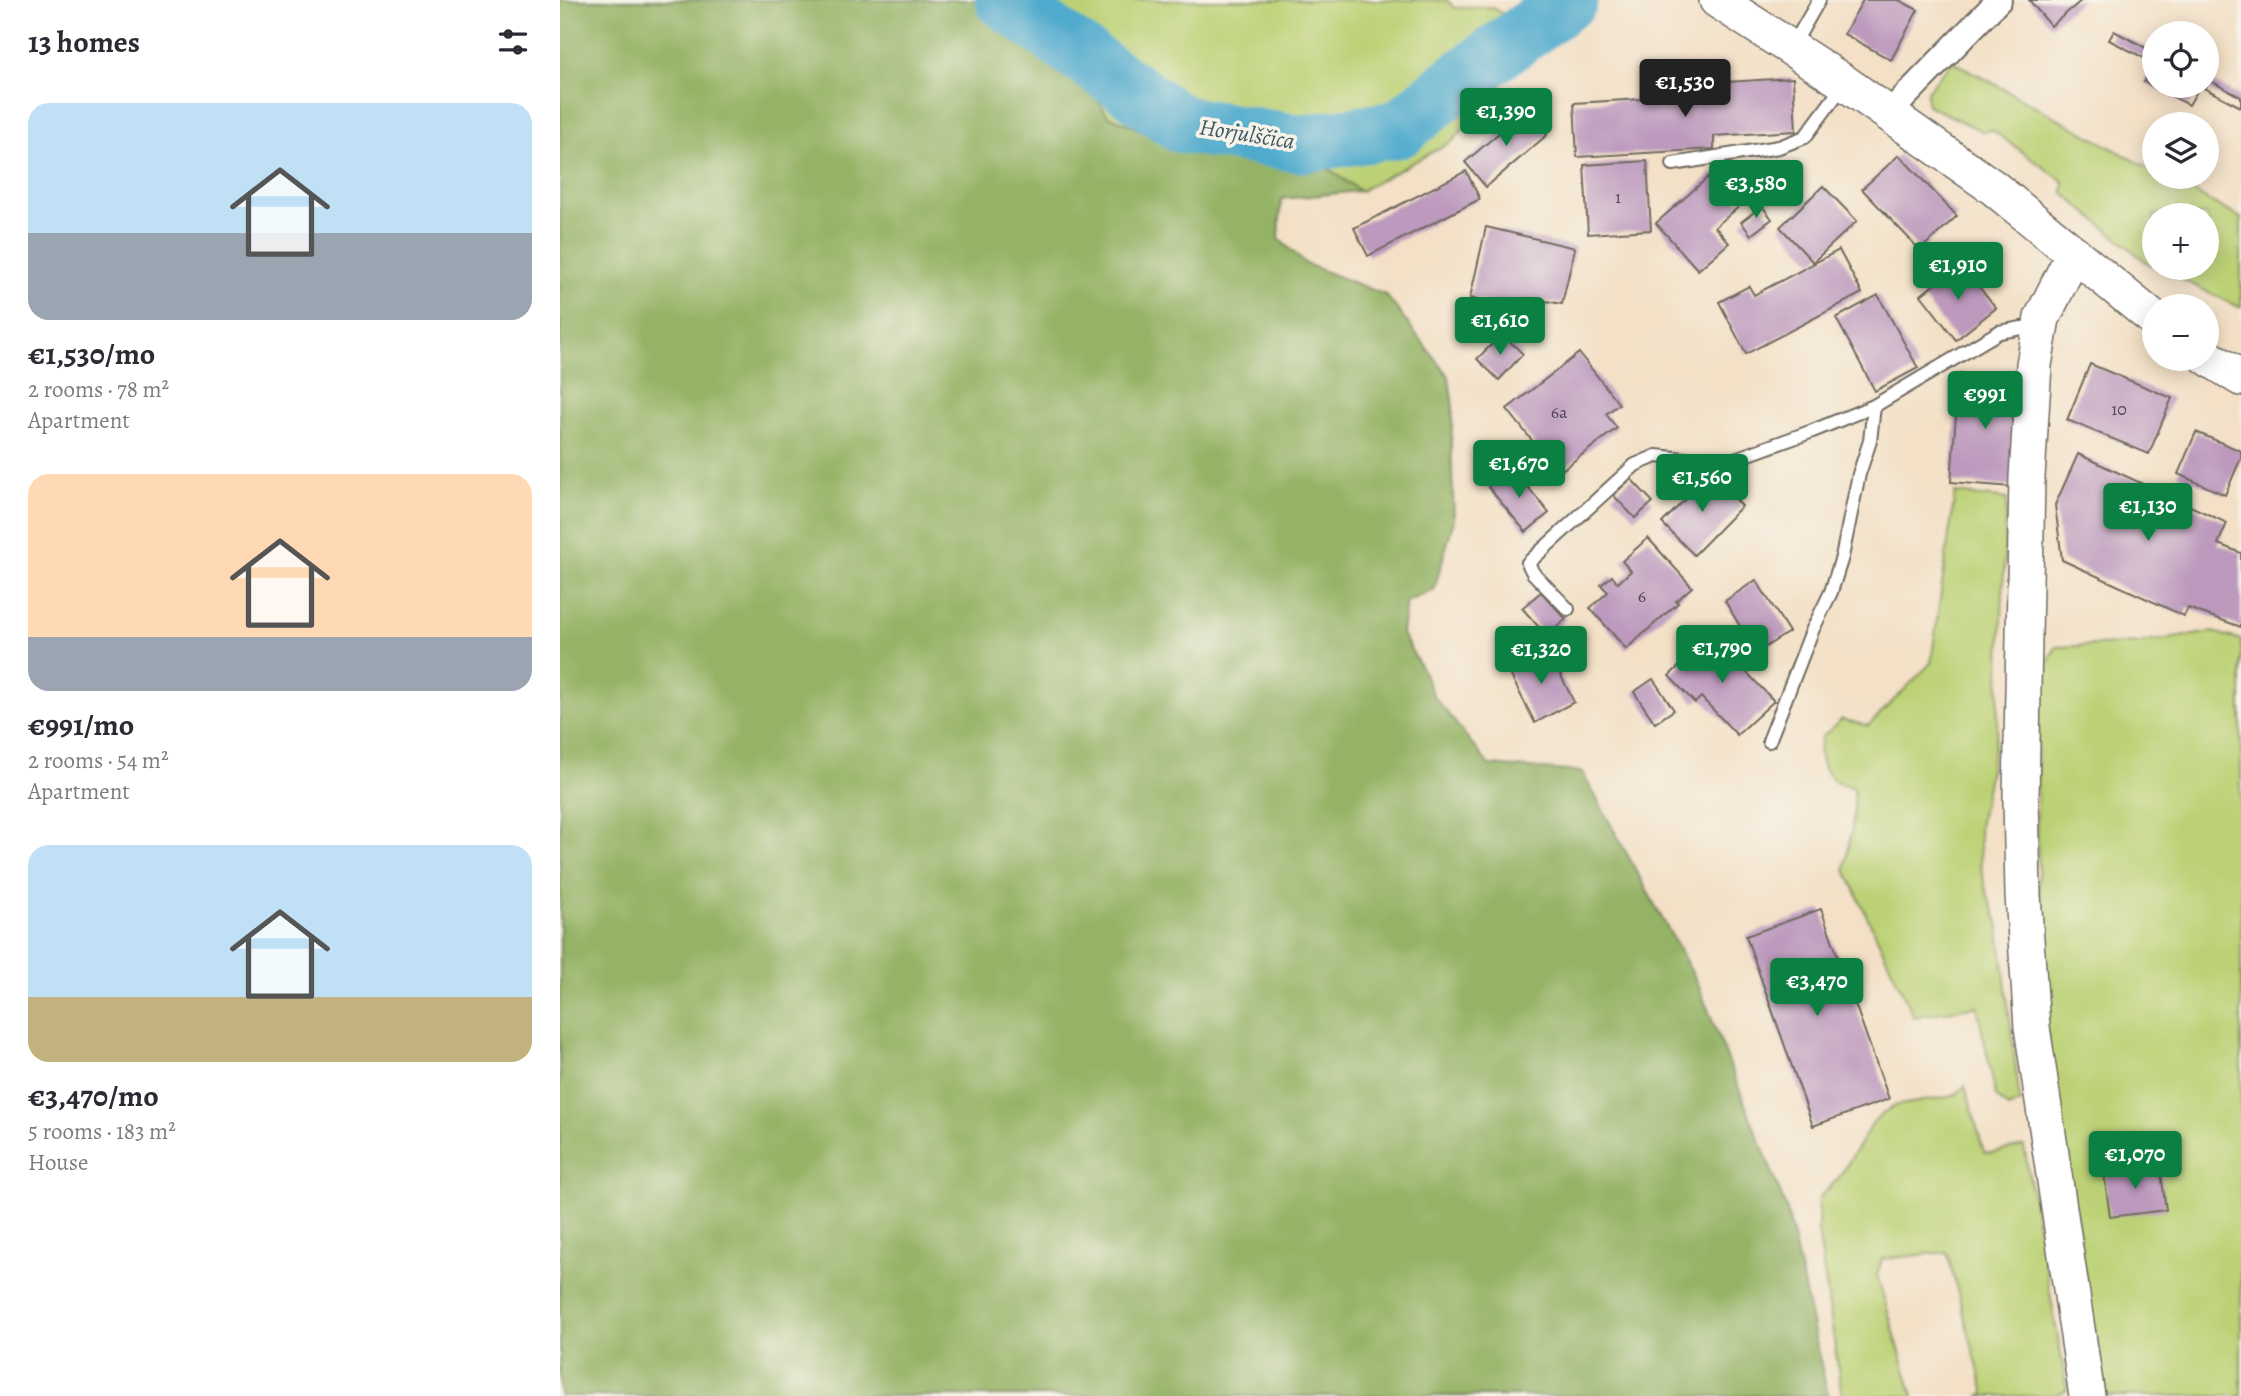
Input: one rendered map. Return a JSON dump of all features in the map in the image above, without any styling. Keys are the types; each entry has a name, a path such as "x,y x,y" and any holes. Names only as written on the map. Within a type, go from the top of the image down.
{"street":[{"path":"1717,0 1845,83 1994,188 2142,309"},
{"path":"1889,113 1999,0"},
{"path":"2074,253 2039,328 2034,366 2027,477 2021,797 2023,895 2032,1027 2087,1396"},
{"path":"2219,364 2241,377"}],"lane":[{"path":"1791,47 1819,0"},
{"path":"1673,164 1779,147 1805,137 1845,83"},
{"path":"1567,608 1533,573 1528,563 1635,465 1656,456 1724,463 1874,406 1998,332 2039,328"},
{"path":"1769,741 1812,631 1831,592 1842,557 1859,474 1870,441 1874,406"}],"green space":[{"path":"560,0 1007,0 1044,28 1105,37 1118,53 1092,67 1090,88 1108,116 1151,134 1221,153 1275,165 1326,167 1360,191 1281,199 1279,239 1306,264 1386,295 1449,377 1453,408 1451,444 1454,520 1434,590 1406,602 1402,634 1433,695 1489,765 1582,772 1697,982 1787,1210 1828,1396 560,1396"},
{"path":"1007,0 1447,0 1454,8 1491,7 1510,18 1519,44 1512,73 1453,141 1360,191 1326,167 1275,165 1221,153 1151,134 1108,116 1090,88 1092,67 1105,37 1044,28"},
{"path":"1952,61 2142,164 2142,189 2188,189 2214,203 2142,203 2142,259 2063,193 2064,182 1992,130 1984,132 1927,105 1927,91"},
{"path":"2219,206 2241,218 2241,308 2219,297 2219,294 2212,294 2183,280 2219,280"},
{"path":"1955,493 2007,499 1997,732 1979,827 1981,868 1998,922 2020,1102 2008,1108 1996,1096 1977,1006 1914,1017 1845,869 1854,814 1854,788 1835,782 1824,769 1819,750 1822,737 1842,719 1868,726 1931,663"},
{"path":"2213,632 2241,640 2241,1396 2107,1396 2042,1005 2037,822 2038,680 2056,647 2140,643"},
{"path":"1965,1086 1984,1152 2024,1146 2067,1390 2053,1396 1979,1396 1985,1394 1947,1252 1882,1259 1877,1275 1913,1396 1842,1396 1818,1230 1819,1198 1838,1179 1874,1121 1893,1106 1954,1096"}],"building":[{"path":"1863,0 1899,0 1918,10 1891,60 1844,34"},
{"path":"2029,0 2082,0 2051,26"},
{"path":"2114,31 2142,46 2142,57 2109,40"},
{"path":"1793,78 1796,131 1714,136 1714,149 1577,157 1574,103 1711,95 1710,83"},
{"path":"2219,85 2241,97 2241,107 2219,96"},
{"path":"2175,98 2193,98 2189,105"},
{"path":"1526,110 1547,135 1486,187 1465,162"},
{"path":"1899,155 1957,216 1920,250 1862,189"},
{"path":"1647,161 1651,230 1588,234 1584,165"},
{"path":"1466,171 1480,199 1368,256 1354,228"},
{"path":"1713,173 1741,205 1715,227 1729,243 1698,270 1656,223"},
{"path":"1823,186 1857,221 1813,262 1780,227"},
{"path":"1762,206 1772,219 1751,235 1741,222"},
{"path":"1486,227 1575,248 1562,304 1530,298 1527,311 1470,298"},
{"path":"1839,250 1862,293 1746,354 1719,302 1749,286 1754,295"},
{"path":"1961,264 1996,308 1956,340 1921,295"},
{"path":"1878,295 1918,368 1875,391 1836,318"},
{"path":"1502,334 1523,354 1499,380 1477,359"},
{"path":"1579,353 1619,404 1606,414 1617,428 1558,473 1507,409"},
{"path":"2090,364 2172,398 2149,454 2067,420"},
{"path":"1959,374 2019,379 2012,487 1951,482"},
{"path":"2196,432 2241,451 2241,458 2225,495 2178,474"},
{"path":"2078,454 2227,523 2218,544 2241,553 2241,627 2188,608 2184,616 2062,560 2055,505"},
{"path":"1512,467 1549,513 1526,532 1488,487"},
{"path":"1710,474 1742,506 1694,555 1662,523"},
{"path":"1631,479 1653,502 1635,518 1613,495"},
{"path":"1648,538 1692,587 1626,649 1590,608 1608,592 1601,585 1612,576 1618,583 1631,571 1622,561"},
{"path":"1756,580 1789,632 1756,653 1725,601"},
{"path":"1541,592 1566,619 1547,636 1522,608"},
{"path":"1711,635 1774,701 1737,735 1701,697 1695,703 1669,676"},
{"path":"1548,650 1574,702 1535,723 1508,670"},
{"path":"1653,679 1674,710 1655,723 1634,692"},
{"path":"1821,909 1889,1099 1813,1126 1746,936"},
{"path":"2160,1165 2166,1210 2110,1217 2104,1173"}],"waterway":[{"name":"Horjulščica","path":"1004,0 1181,124 1302,144 1399,129 1453,85 1569,0"},
{"path":"1538,0 1560,6"}]}
